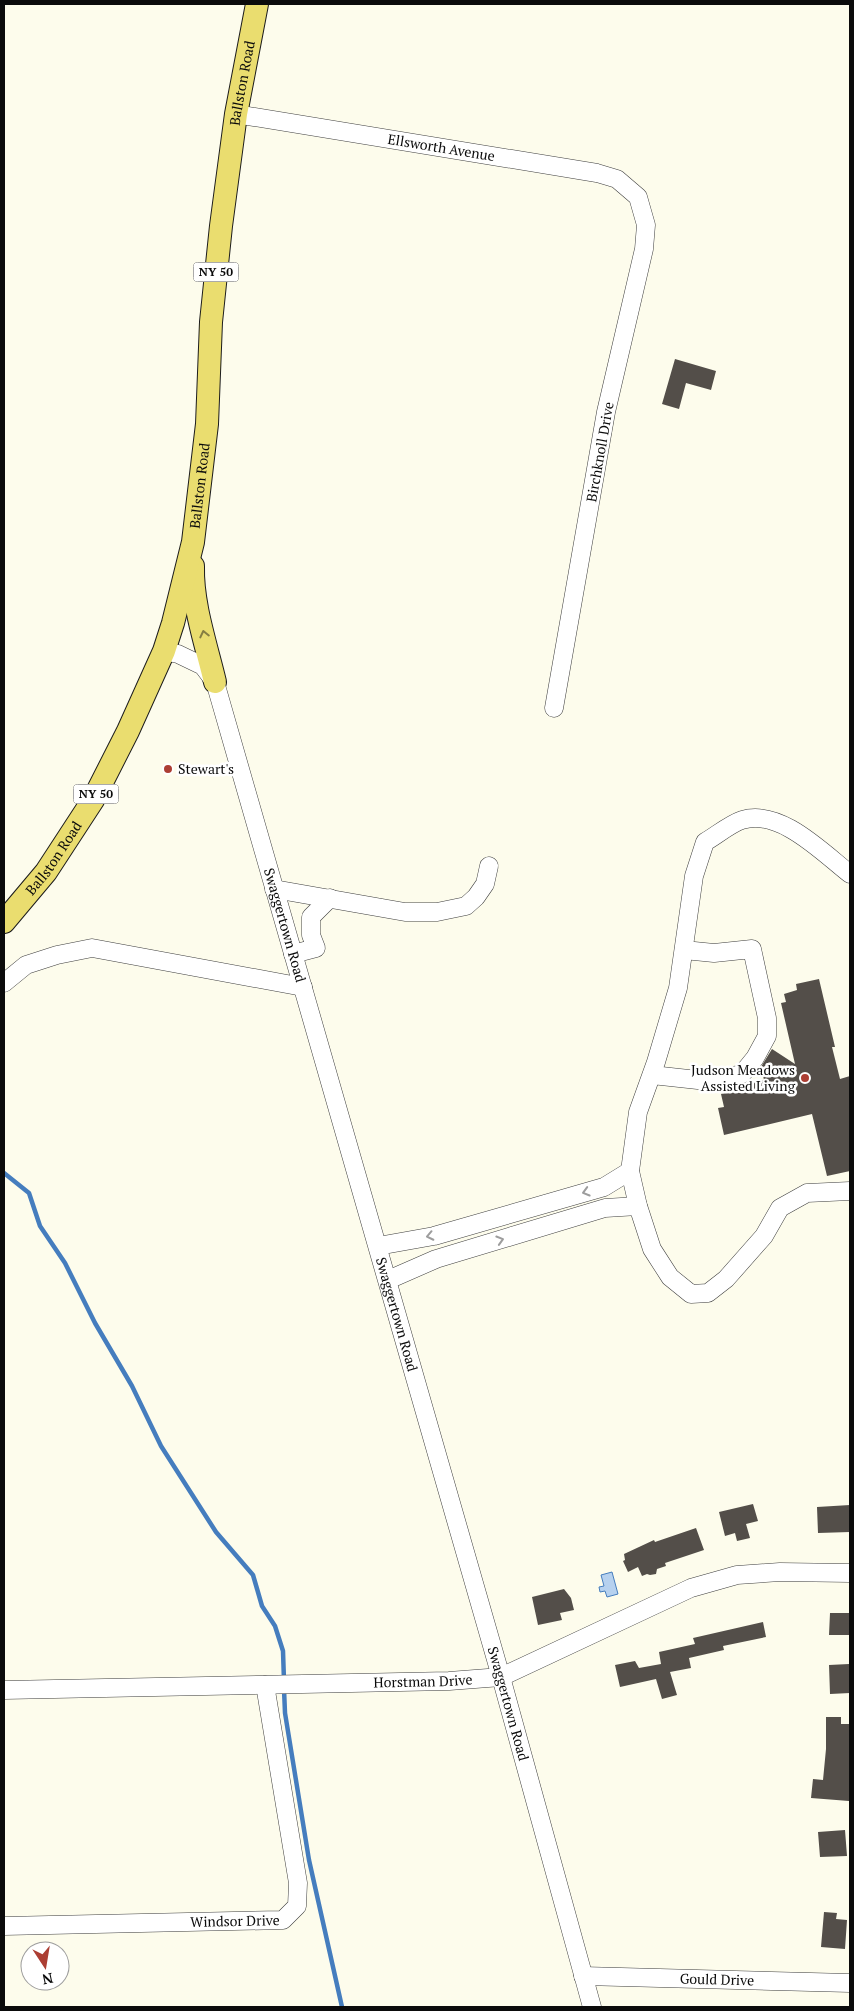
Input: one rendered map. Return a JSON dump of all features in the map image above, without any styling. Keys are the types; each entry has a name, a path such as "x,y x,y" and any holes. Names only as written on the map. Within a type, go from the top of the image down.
{"main road":[{"name":"Ballston Road","path":"4,922 46,872 93,800 128,731 164,651 193,542 207,424 211,322 215,283 236,114 257,4"},
{"path":"193,542 193,579 215,682"}],"street":[{"name":"Ellsworth Avenue","path":"236,114 597,173 617,179 638,197"},
{"name":"Birchknoll Drive","path":"554,708 606,412 644,249 646,225 638,197"},
{"name":"Swaggertown Road","path":"164,651 178,654 203,666 215,682 501,1677 592,2007"},
{"path":"850,874 794,830 766,818 742,820 705,842 694,876 678,988 652,1075 638,1112 630,1171 638,1206 652,1249 670,1277 692,1294 708,1293 726,1279 758,1243 780,1208 807,1194 850,1191"},
{"path":"274,890 404,912 437,912 466,906 476,897 485,884 489,866"},
{"path":"293,954 316,948 311,935 310,918 330,898"},
{"path":"4,983 26,965 57,955 92,948 303,988"},
{"path":"652,1075 707,1081 742,1074 755,1058 767,1036 768,1018 752,949 714,953 684,950"},
{"path":"378,1246 434,1236 604,1187 630,1171"},
{"path":"388,1280 436,1259 606,1208 638,1206"},
{"name":"Horstman Drive","path":"4,1690 449,1681 501,1677 691,1588 737,1575 780,1572 850,1573"},
{"name":"Windsor Drive","path":"4,1926 283,1920 297,1906 298,1883 265,1685"},
{"name":"Gould Drive","path":"583,1976 850,1983"}],"water":[{"path":"612,1572 618,1594 607,1597 605,1591 600,1592 599,1587 604,1586 601,1575"}],"building":[{"path":"675,359 716,371 711,390 686,383 679,409 662,404"},
{"name":"Judson Meadows Assisted Living","path":"819,979 835,1047 832,1047 840,1079 850,1076 850,1171 827,1176 812,1114 724,1135 718,1108 724,1107 721,1094 728,1092 728,1088 764,1080 761,1067 772,1049 795,1064 781,1003 786,1002 784,994 797,990 796,984"},
{"path":"753,1504 758,1521 746,1524 750,1538 737,1541 735,1533 725,1536 719,1512"},
{"path":"850,1505 850,1532 818,1533 817,1507"},
{"path":"696,1528 704,1550 665,1563 666,1566 657,1569 656,1574 642,1576 638,1567 628,1572 623,1561 625,1560 624,1554 654,1540 655,1542"},
{"path":"564,1589 571,1598 574,1610 560,1613 562,1620 538,1625 532,1597"},
{"path":"830,1613 850,1613 850,1635 829,1635"},
{"path":"763,1622 766,1637 723,1646 724,1650 689,1658 691,1668 670,1672 677,1695 662,1699 656,1679 620,1687 615,1665 635,1661 639,1668 661,1664 659,1652 695,1644 693,1638"},
{"path":"849,1664 850,1693 830,1694 829,1665"},
{"path":"826,1717 841,1717 841,1724 850,1724 849,1801 811,1798 813,1779 823,1780 826,1749"},
{"path":"845,1830 847,1856 820,1857 818,1832"},
{"path":"824,1912 837,1913 836,1919 847,1920 845,1949 821,1947"}],"waterway":[{"path":"4,1173 29,1193 40,1226 65,1263 95,1323 132,1386 161,1446 216,1532 253,1575 262,1606 275,1626 283,1651 284,1681"},
{"path":"284,1689 285,1713 309,1860 342,2007"}],"place":[{"name":"Stewart's","path":"168,769"},
{"name":"Judson Meadows Assisted Living","path":"805,1078"}]}
